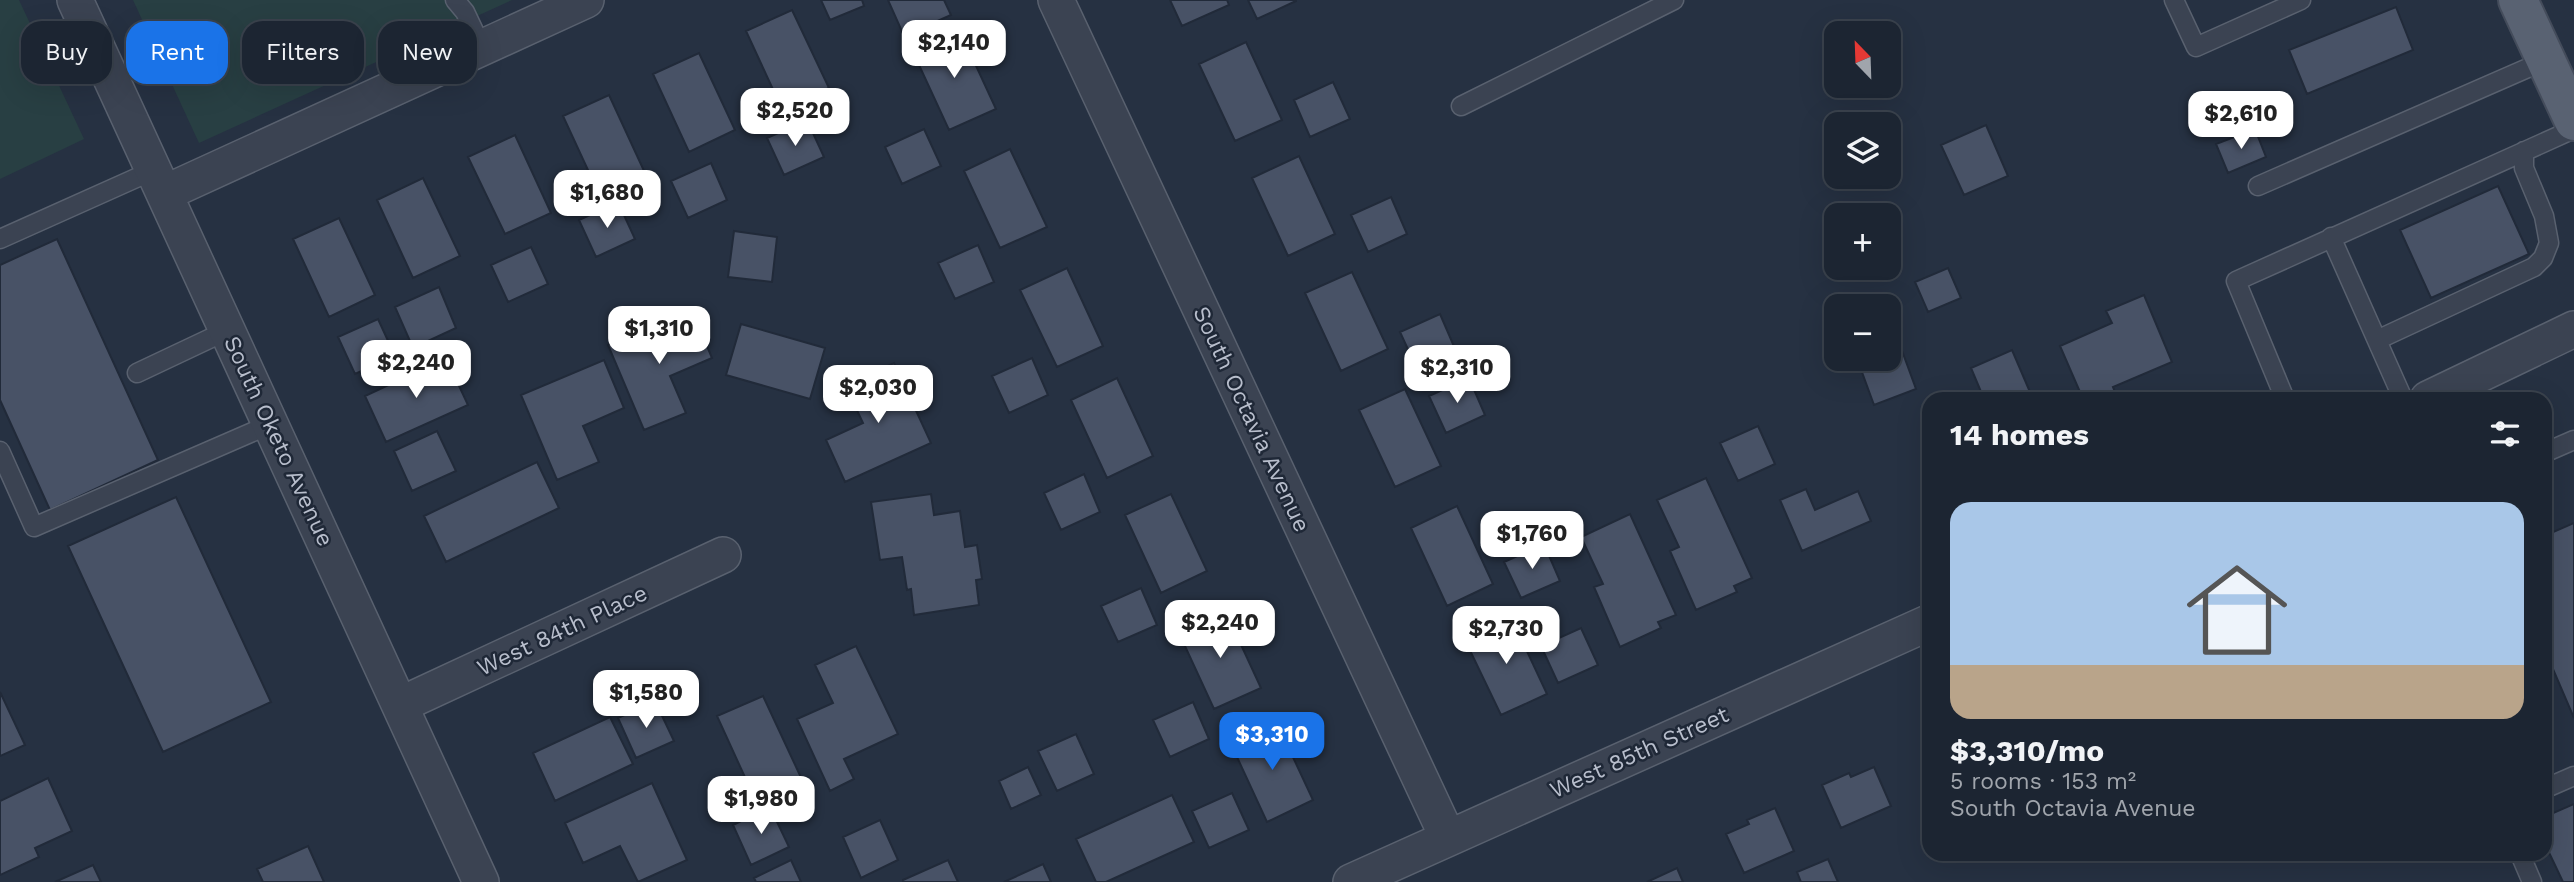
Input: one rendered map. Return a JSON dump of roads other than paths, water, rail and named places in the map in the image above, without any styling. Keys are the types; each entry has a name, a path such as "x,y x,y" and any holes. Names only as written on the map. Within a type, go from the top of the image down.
{"main road":[{"path":"2518,0 2574,121"}],"street":[{"name":"South Oketo Avenue","path":"75,0 481,882"},
{"path":"159,181 482,48 586,0"},
{"name":"South Octavia Avenue","path":"1056,0 1448,838"},
{"path":"2442,392 2574,328"},
{"name":"West 84th Place","path":"400,705 723,555"},
{"name":"West 85th Street","path":"1351,882 1922,626"}],"lane":[{"path":"455,0 465,12 482,48"},
{"path":"1461,106 1674,0"},
{"path":"2174,0 2196,47 2301,0"},
{"path":"2258,186 2546,60"},
{"path":"2282,392 2236,281 2574,129"},
{"path":"2377,340 2534,267 2543,258 2549,243 2544,216 2524,168 2524,151"},
{"path":"0,239 159,181"},
{"path":"2332,237 2400,392"},
{"path":"136,373 228,330"},
{"path":"0,451 34,527 271,424"},
{"path":"2552,450 2574,440"},
{"path":"2552,786 2574,776"},
{"path":"2523,861 2532,882"}]}
